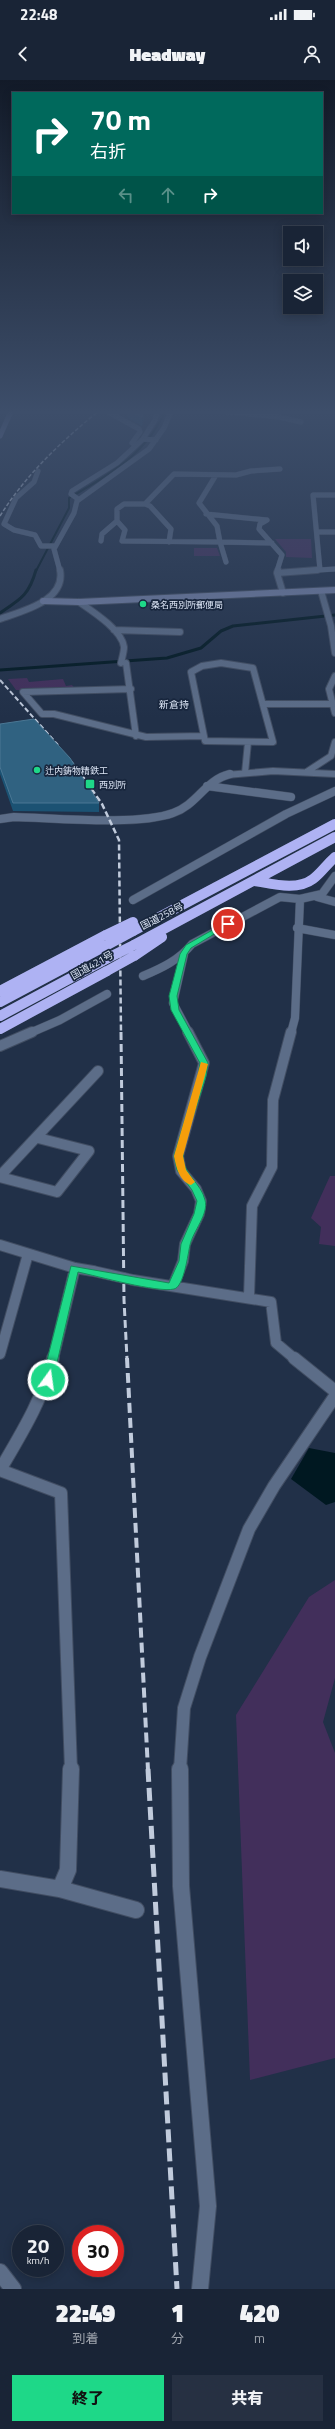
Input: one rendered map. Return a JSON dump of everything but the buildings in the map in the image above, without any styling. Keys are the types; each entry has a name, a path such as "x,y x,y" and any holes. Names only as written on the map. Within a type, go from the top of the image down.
{"highway":[{"name":"国道258号","path":"0,1002 133,926 182,905 335,824"},
{"name":"国道258号","path":"0,1016 134,944 192,915 335,837"},
{"path":"255,881 288,885 307,882 335,857"},
{"name":"国道421号","path":"0,1029 134,956 192,915"},
{"name":"国道421号","path":"0,991 107,940"}],"street":[{"path":"10,512 4,524 10,528 35,535 41,546 55,546"},
{"path":"0,619 43,601 57,590 60,584 55,546 74,512"},
{"path":"101,542 102,534 112,528 117,521 117,512"},
{"path":"156,512 171,529 169,542"},
{"path":"314,512 320,570"},
{"path":"206,514 217,526 226,562"},
{"path":"206,514 267,520 260,524 259,529 282,555 277,573"},
{"path":"117,521 125,530 122,541 272,543"},
{"path":"316,532 335,532"},
{"path":"277,573 335,569"},
{"path":"277,573 281,578 281,591 284,593"},
{"path":"43,601 79,602 335,590"},
{"path":"320,591 327,616 333,626 335,652"},
{"path":"79,602 114,630 123,644 122,662 131,689 136,736"},
{"path":"114,630 180,632"},
{"path":"220,663 253,668 273,742 205,741 204,736 191,672 202,666 220,663"},
{"path":"335,676 330,682 329,690 335,713"},
{"path":"131,689 23,692 42,714 54,714 136,736 204,736"},
{"path":"263,704 333,704"},
{"path":"245,773 248,742"},
{"path":"308,771 332,756 335,742"},
{"path":"0,819 150,818 174,814 191,804 207,786 219,777 245,773 308,771 335,774"},
{"path":"207,786 291,797"},
{"path":"133,900 286,814 335,791"},
{"path":"143,976 168,965 184,954 192,944 280,898 300,899 317,897 328,891 335,876"},
{"path":"317,897 335,902"},
{"path":"249,1297 252,1206 272,1167 274,1100 295,1018 297,928 300,899"},
{"path":"297,928 335,935"},
{"path":"173,1286 184,1261 185,1244 199,1214 201,1201 196,1189 181,1170 179,1164 180,1150 202,1076 204,1063 173,1003 184,954"},
{"path":"0,1046 60,1020 107,994"},
{"path":"38,1138 89,1151 57,1192 0,1176 38,1138 98,1071"},
{"path":"0,1244 75,1268 133,1280 249,1297 271,1302 276,1342 335,1390"},
{"path":"0,1354 28,1254"},
{"path":"60,1889 68,1870 70,1783 61,1493 0,1470 35,1409 48,1380 75,1268"},
{"path":"200,2289 208,2206 181,1886 180,1757 184,1708 200,1657 249,1529 274,1486 335,1396"},
{"path":"0,1879 60,1889 136,1910"},
{"path":"0,2272 13,2289"}],"shaded area":[{"path":"275,539 311,539 312,558 286,557 286,552"},
{"path":"194,548 217,548 220,556 194,556"},
{"path":"27,678 29,682 63,679 66,686 72,685 76,690 16,690 8,679"},
{"path":"330,1176 335,1176 335,1246 319,1244 321,1227 311,1218"},
{"path":"335,1580 335,1678 323,1722 335,1753 335,2058 250,2080 236,1715 309,1597"}],"water":[{"path":"309,1448 335,1453 335,1502 326,1505 291,1479"}],"waterway":[{"path":"36,571 67,512"},
{"path":"0,613 23,596 27,591 36,570"},
{"path":"0,670 167,658 201,648 221,631 233,626 335,615"}],"railway":[{"path":"0,516 2,512"},
{"path":"0,680 58,745"},
{"path":"71,761 81,775"},
{"path":"81,774 102,804 119,840 121,1033"},
{"path":"121,1032 124,1300 127,1359"},
{"path":"127,1358 148,1770"},
{"path":"148,1769 177,2289"}],"slow traffic":[{"path":"191,1182 181,1170 178,1156 202,1076 204,1064"}],"place":[{"name":"桑名西別所郵便局","path":"143,604"},
{"name":"辻内鋳物精鉄工","path":"37,770"},
{"name":"西別所","path":"90,784"}],"district":[{"name":"新倉持","path":"174,704"}],"route":[{"path":"48,1380 75,1268 153,1284 173,1286 184,1261 183,1256 185,1244 199,1214 201,1201 200,1195 181,1170 178,1156 202,1076 204,1063 175,1010 173,996 180,972 181,962 188,947 228,924"}]}
